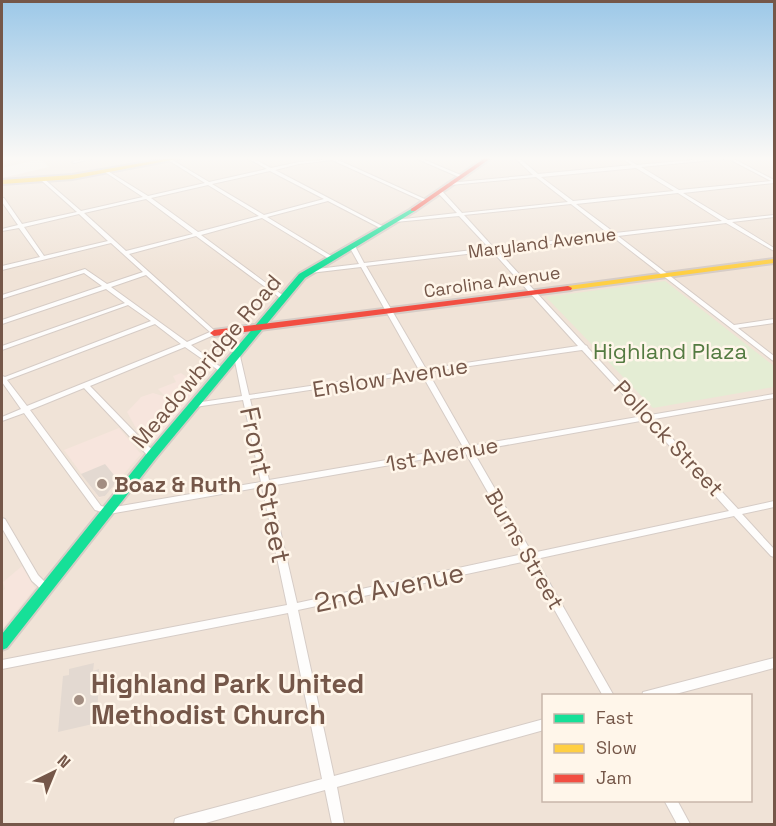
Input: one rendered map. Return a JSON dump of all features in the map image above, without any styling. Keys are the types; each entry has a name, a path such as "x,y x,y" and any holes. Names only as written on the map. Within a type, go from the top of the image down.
{"main road":[{"name":"Meadowbridge Road","path":"2,644 152,455 237,356 283,298 310,271 433,197"},
{"name":"Carolina Avenue","path":"214,333 774,261"}],"street":[{"path":"2,418 214,333 63,197"},
{"path":"2,230 154,197"},
{"path":"231,197 332,258"},
{"path":"324,197 384,228"},
{"path":"417,197 427,201"},
{"name":"Pollock Street","path":"444,197 774,554"},
{"path":"564,197 774,359"},
{"path":"395,221 635,197"},
{"path":"686,197 774,250"},
{"path":"148,198 283,298"},
{"path":"2,199 43,258"},
{"path":"126,253 329,199"},
{"name":"Maryland Avenue","path":"310,271 774,216"},
{"path":"2,268 113,241"},
{"name":"Burns Street","path":"352,246 608,694"},
{"path":"2,297 85,271 223,371"},
{"path":"2,322 147,273"},
{"path":"2,348 129,303"},
{"path":"733,327 774,321"},
{"path":"109,511 98,508 2,379 155,322"},
{"name":"Enslow Avenue","path":"195,405 585,347"},
{"name":"Front Street","path":"237,356 338,825"},
{"path":"86,386 152,455"},
{"name":"1st Avenue","path":"109,511 266,486 774,396"},
{"name":"2nd Avenue","path":"2,665 291,608 774,504"},
{"path":"2,521 35,578 45,587"},
{"path":"655,694 774,663"},
{"path":"180,825 542,724"},
{"path":"671,802 684,825"}],"shaded area":[{"path":"2,197 774,197 774,824 2,824"},
{"path":"181,373 200,386 154,443 148,442 137,430 127,412 141,397 153,393 166,397 158,389 176,382 173,376"},
{"path":"119,428 141,454 105,496 99,498 64,450"},
{"path":"22,566 35,588 2,629 2,591 5,589 3,582"}],"green space":[{"name":"Highland Plaza","path":"665,281 774,366 774,387 653,408 546,297"}],"building":[{"name":"Boaz & Ruth","path":"105,464 118,480 105,496 99,497 81,474"},
{"name":"Highland Park United Methodist Church","path":"94,663 93,671 99,669 97,723 58,732 63,676 69,675 69,669"}],"traffic: fast":[{"path":"2,644 152,455 302,276 413,210"}],"traffic: slow":[{"path":"568,288 774,261"}],"traffic: jam":[{"path":"413,210 432,197"},
{"path":"214,333 568,288"}],"place":[{"name":"Boaz & Ruth","path":"102,484"},
{"name":"Highland Park United Methodist Church","path":"79,700"}]}
